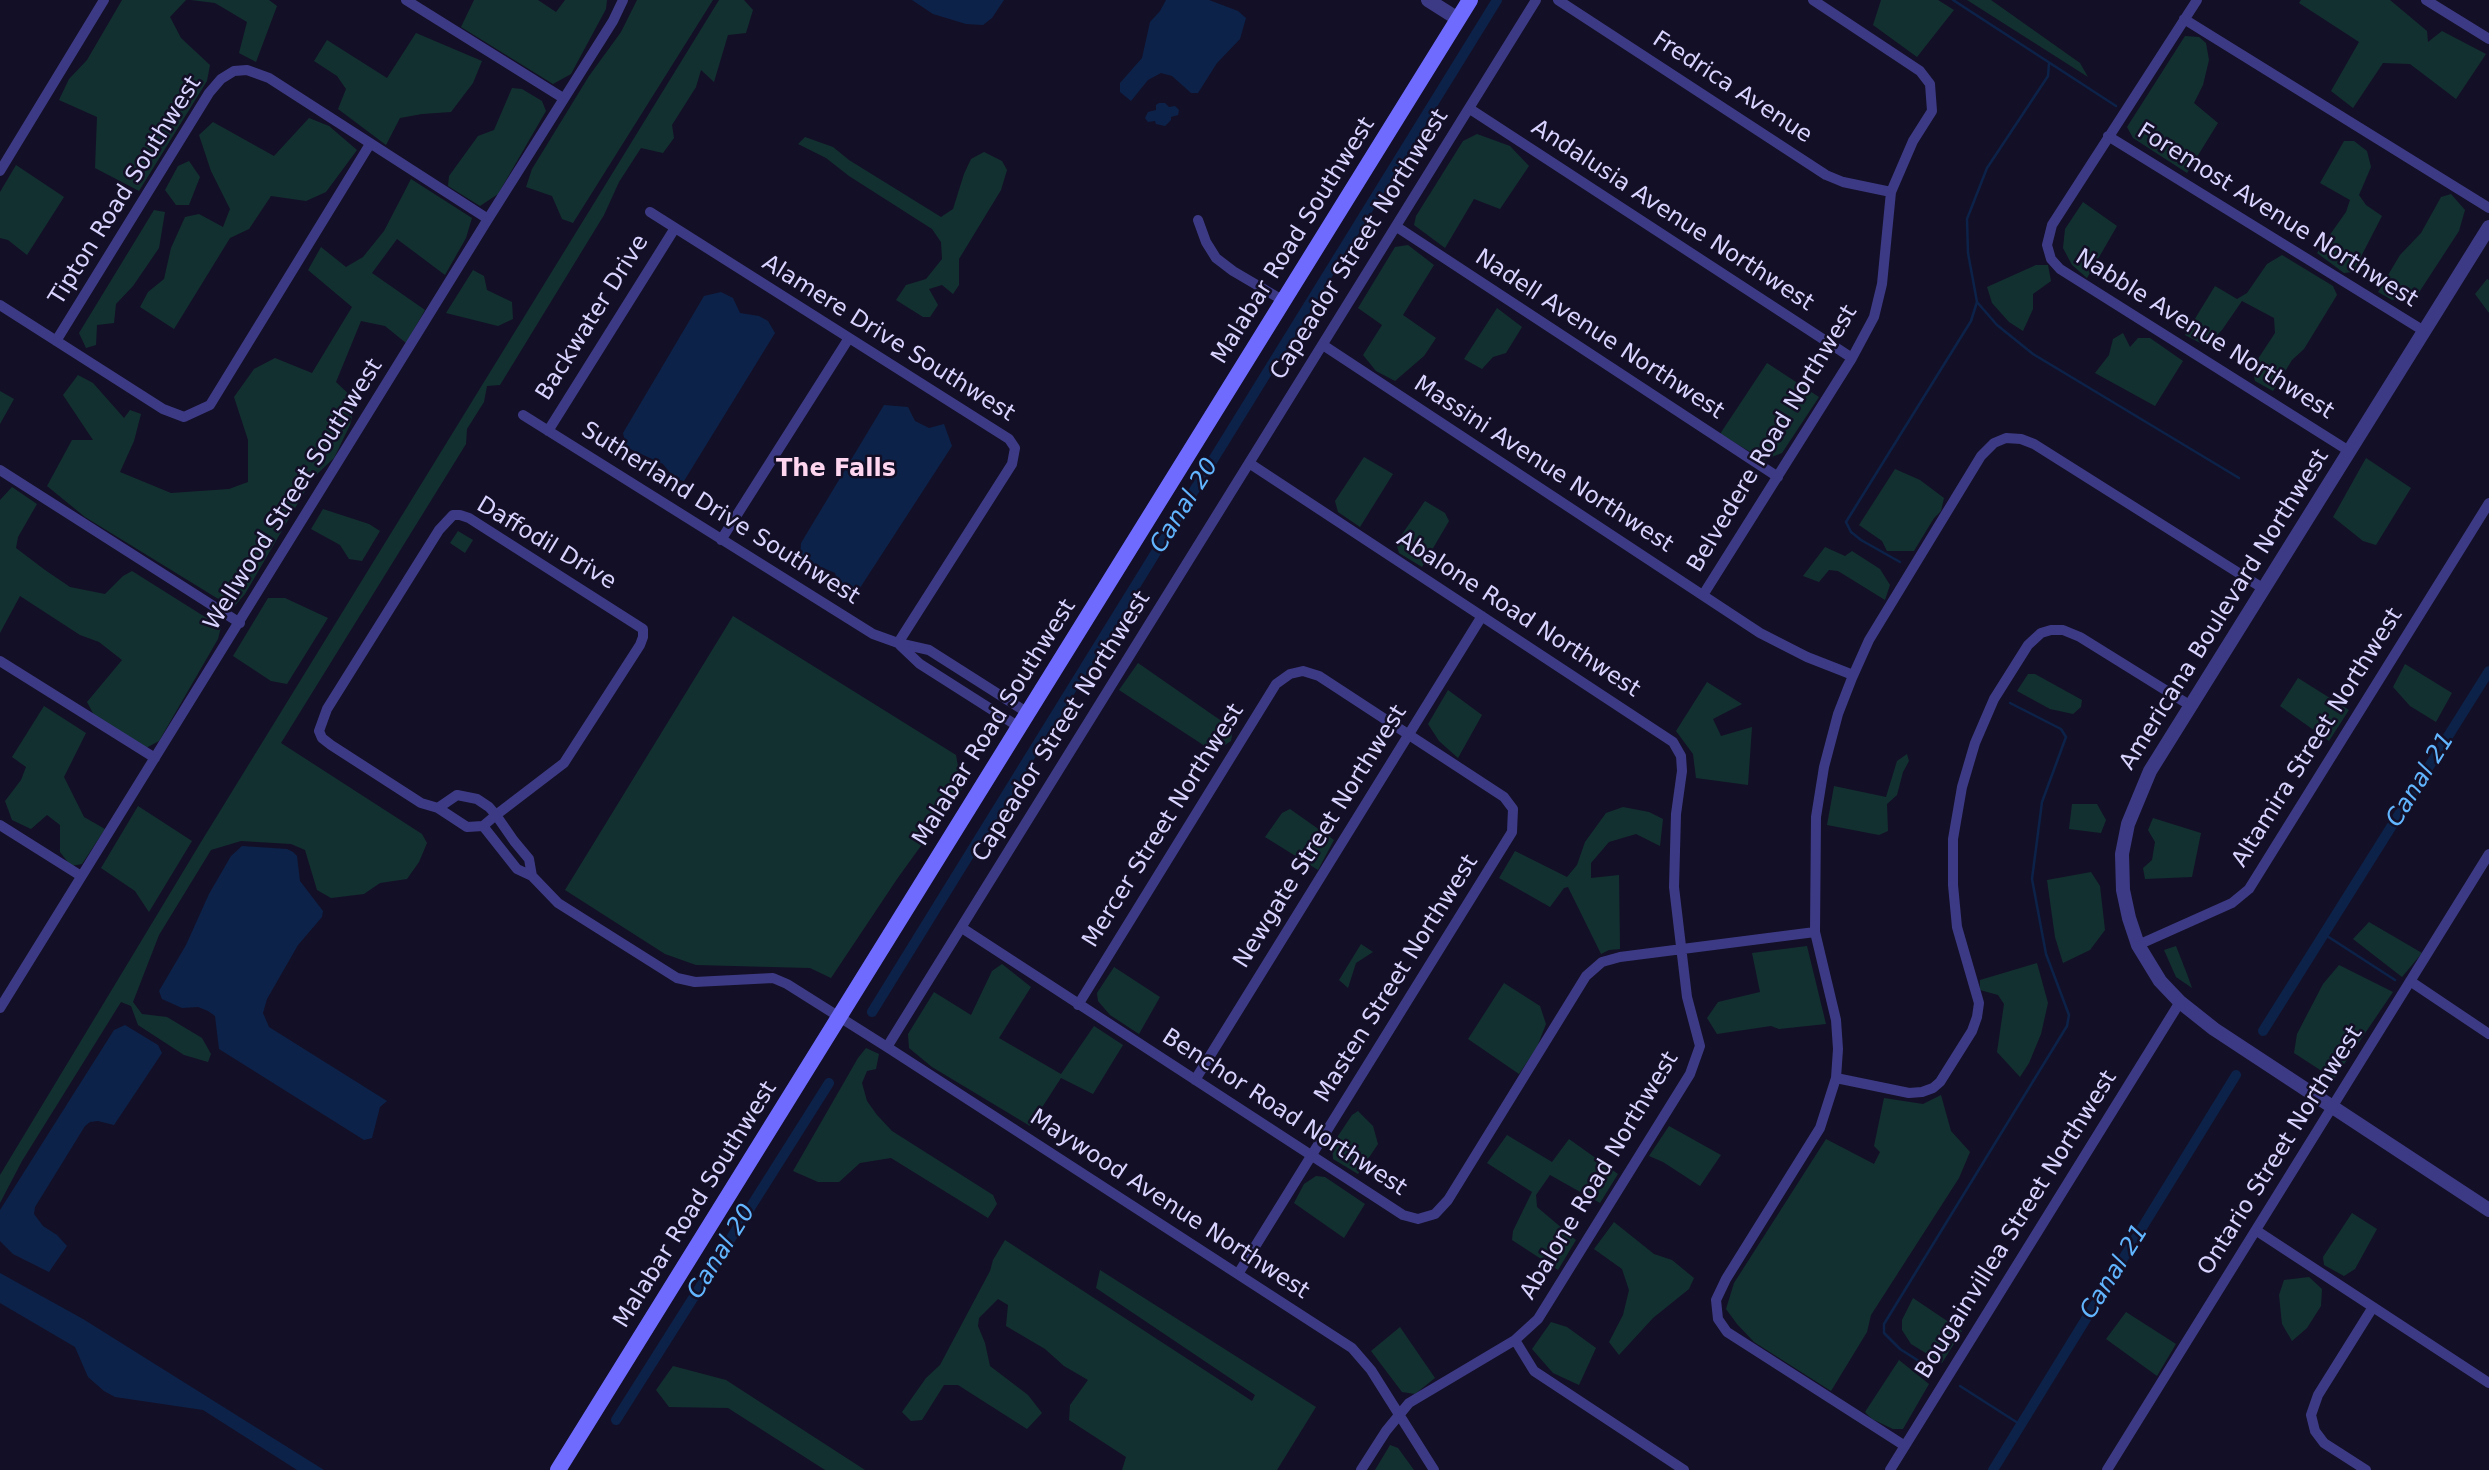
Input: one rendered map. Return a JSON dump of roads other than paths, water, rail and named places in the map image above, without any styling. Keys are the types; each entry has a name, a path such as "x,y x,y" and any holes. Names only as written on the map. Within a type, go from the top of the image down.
{"main road":[{"name":"Malabar Road Southwest","path":"558,1470 1470,0"}],"street":[{"path":"0,171 104,0"},
{"path":"406,0 563,97"},
{"path":"1427,0 1458,19"},
{"name":"Capeador Street Northwest","path":"887,1047 1536,0"},
{"name":"Fredrica Avenue","path":"1558,0 1826,175 1843,182 1891,192"},
{"name":"Belvedere Road Northwest","path":"1703,595 1852,358 1874,317 1882,284 1891,192 1913,141 1932,111 1930,84 1920,71 1812,0"},
{"path":"2108,136 2197,0"},
{"path":"2426,0 2489,39"},
{"name":"Wellwood Street Southwest","path":"0,1008 3,995 240,623 563,97 613,21 622,2"},
{"path":"2185,19 2489,208"},
{"name":"Tipton Road Southwest","path":"56,341 209,93 227,74 234,71 247,70 262,74 488,219"},
{"name":"Andalusia Avenue Northwest","path":"1470,109 1852,358"},
{"name":"Nabble Avenue Northwest","path":"2108,136 2052,225 2048,245 2051,259 2060,270 2349,451"},
{"name":"Foremost Avenue Northwest","path":"2108,136 2424,331"},
{"path":"0,305 163,409 184,417 210,405 370,144"},
{"name":"Alamere Drive Southwest","path":"650,212 1009,439 1015,448 1012,465 898,643"},
{"path":"1198,220 1206,242 1216,258 1284,301"},
{"name":"Nadell Avenue Northwest","path":"1396,227 1778,477"},
{"name":"Americana Boulevard Northwest","path":"2489,227 2150,771 2128,824 2122,854 2123,890 2138,945 2160,981 2180,1002 2214,1029 2489,1210"},
{"name":"Backwater Drive","path":"548,430 675,228"},
{"path":"721,540 849,338"},
{"name":"Massini Avenue Northwest","path":"1323,345 1760,633 1853,676"},
{"name":"Sutherland Drive Southwest","path":"523,415 873,634 929,650 1028,713"},
{"path":"1905,1446 1727,1332 1718,1319 1716,1300 1726,1279 1820,1128 1836,1078 1836,1020 1815,932 1816,816 1824,767 1838,714 1853,676 1870,638 1982,456 1994,443 2006,439 2021,439 2034,444 2264,589"},
{"name":"Abalone Road Northwest","path":"1249,463 1673,742 1681,756 1674,887 1687,997 1700,1046 1690,1074 1538,1319 1515,1340 1409,1403 1399,1413 1361,1470"},
{"path":"0,470 240,623"},
{"name":"Altamira Street Northwest","path":"2138,945 2232,903 2249,889 2489,503"},
{"name":"Daffodil Drive","path":"453,515 460,515 469,518 637,624 643,629 643,636 564,763 483,826 467,827 438,808 421,803 342,752 322,738 318,731 327,709 439,530 453,515"},
{"name":"Newgate Street Northwest","path":"1195,1080 1482,616"},
{"path":"1836,1078 1909,1093 1933,1088 1940,1082 1972,1031 1979,1003 1957,927 1953,885 1954,839 1962,787 1975,743 1994,699 2028,645 2041,633 2063,630 2080,637 2191,706"},
{"name":"Sutherland Drive Southwest","path":"898,643 920,664 1019,727"},
{"path":"0,661 155,758"},
{"name":"Mercer Street Northwest","path":"1078,1005 1276,684 1290,674 1303,671 1319,676 1408,735"},
{"name":"Masten Street Northwest","path":"1237,1274 1513,832 1513,809 1504,797 1408,735"},
{"path":"438,808 457,795 467,796 489,807 529,859 532,876"},
{"path":"0,825 81,876"},
{"path":"483,826 517,869 532,876"},
{"name":"Ontario Street Northwest","path":"2109,1469 2410,981 2487,862"},
{"name":"Maywood Avenue Northwest","path":"532,876 546,893 558,902 677,978 695,982 773,978 787,984 1352,1348 1371,1370 1434,1470"},
{"name":"Benchor Road Northwest","path":"962,928 1403,1215 1419,1219 1435,1213 1448,1200 1586,976 1602,962 1620,957 1815,932"},
{"path":"2410,981 2489,1034"},
{"name":"Bougainvillea Street Northwest","path":"1890,1470 2180,1002"},
{"path":"2257,1231 2489,1383"},
{"path":"2366,1470 2324,1443 2315,1430 2311,1415 2318,1395 2373,1307"},
{"path":"1515,1340 1534,1371 1684,1470"}],"water":[{"path":"912,0 1004,0 992,18 983,25 966,24 933,14"},
{"path":"1166,0 1209,0 1238,11 1246,18 1240,39 1217,63 1198,93 1191,93 1172,76 1161,73 1148,80 1131,101 1120,92 1120,83 1142,58 1150,22"},
{"path":"1159,103 1175,106 1179,110 1178,115 1171,117 1165,126 1156,124 1155,121 1148,122 1145,118 1148,112 1156,110"},
{"path":"721,292 733,298 740,313 759,316 768,321 775,333 684,481 675,479 663,464 626,447 623,433 704,296"},
{"path":"884,405 908,407 915,421 929,428 944,424 952,446 858,591 839,585 835,573 800,558 801,543"},
{"path":"242,846 287,849 293,852 297,856 300,881 323,911 322,917 298,945 267,999 263,1013 269,1027 387,1101 380,1107 372,1138 364,1140 219,1049 215,1016 208,1011 198,1007 182,1008 162,999 159,991 186,945 209,894 231,856"},
{"path":"125,1025 158,1045 162,1053 114,1125 98,1121 85,1126 35,1207 34,1214 43,1226 67,1246 49,1272 13,1254 0,1241 0,1210 114,1030"},
{"path":"0,1273 83,1319 324,1470 297,1470 203,1410 115,1397 104,1391 88,1377 75,1347 0,1303"}],"waterway":[{"name":"Canal 20","path":"872,1012 1497,0"},
{"path":"1953,0 2116,106"},
{"path":"2049,63 2048,76 1987,168 1967,219 1968,253 1977,302 1997,325 2033,354 2239,478"},
{"path":"1900,562 1861,540 1851,532 1846,522 1971,321 1977,302"},
{"name":"Canal 21","path":"2263,1031 2489,671"},
{"path":"1933,1370 1900,1349 1884,1333 1884,1324 2067,1026 2069,1015 2046,954 2032,879 2042,802 2066,737 2061,729 2010,703"},
{"path":"2324,934 2395,980"},
{"name":"Canal 21","path":"1993,1470 2236,1075"},
{"name":"Canal 20","path":"616,1420 829,1083"},
{"path":"1960,1386 2021,1425"}],"district":[{"name":"The Falls","path":"836,470"}]}
